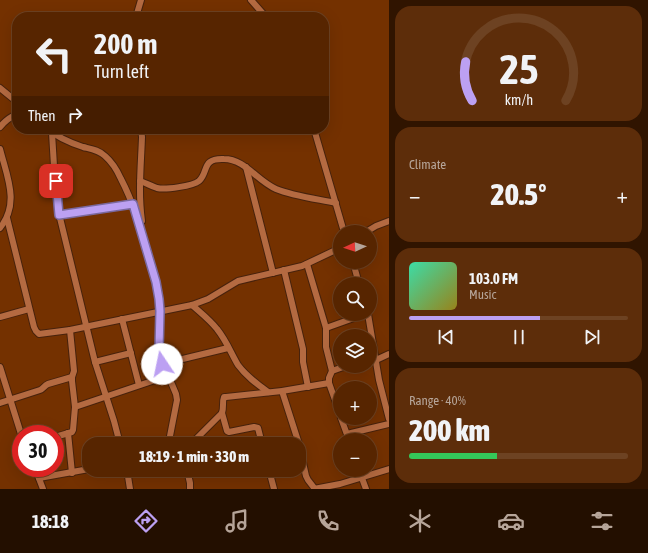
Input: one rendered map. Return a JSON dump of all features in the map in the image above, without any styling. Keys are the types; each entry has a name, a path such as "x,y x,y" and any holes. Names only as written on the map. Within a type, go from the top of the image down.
{"street":[{"path":"137,12 141,0"},
{"path":"251,0 262,12"},
{"path":"0,88 12,98"},
{"path":"0,126 4,121 12,117"},
{"path":"50,134 59,215 95,362 118,437"},
{"path":"54,134 74,144 96,150 112,162 133,204 156,282 160,311 159,350 162,364 176,394 177,400 170,437"},
{"path":"142,134 140,212 145,242"},
{"path":"315,134 342,225"},
{"path":"0,149 11,193 11,206 7,218 0,228"},
{"path":"140,181 162,189 194,184 200,180 209,162 218,159 230,159 237,162 275,188 285,192 336,203"},
{"path":"246,168 273,273"},
{"path":"59,215 133,204"},
{"path":"7,218 29,309 34,327 36,332 39,334 87,327 200,303 238,281 307,264 333,251"},
{"path":"377,226 389,221"},
{"path":"307,264 326,328 326,346 332,371 330,374 329,383 333,394"},
{"path":"284,270 303,349 302,362 308,387"},
{"path":"192,305 219,331 238,365 244,372 268,392"},
{"path":"0,316 29,309"},
{"path":"122,319 139,386"},
{"path":"326,328 346,321"},
{"path":"64,434 72,432 73,430 75,407 72,377 74,372 70,330"},
{"path":"162,364 228,348"},
{"path":"95,362 131,353"},
{"path":"377,360 389,354"},
{"path":"377,365 389,419"},
{"path":"0,367 18,425"},
{"path":"75,407 167,376"},
{"path":"0,403 40,390 48,384 72,377"},
{"path":"260,437 257,427 229,432 227,431 222,412 224,397 282,391 329,383"},
{"path":"282,391 297,437"},
{"path":"198,437 222,412"},
{"path":"361,433 389,424"},
{"path":"68,433 72,473"},
{"path":"306,476 314,489 340,484 389,469"},
{"path":"43,489 39,478 82,471"},
{"path":"128,477 130,489"},
{"path":"189,477 190,489"},
{"path":"271,477 274,489"},
{"path":"362,478 366,489"}],"route":[{"path":"56,181 59,215 133,204 156,282 160,311 159,350 162,364"}]}
